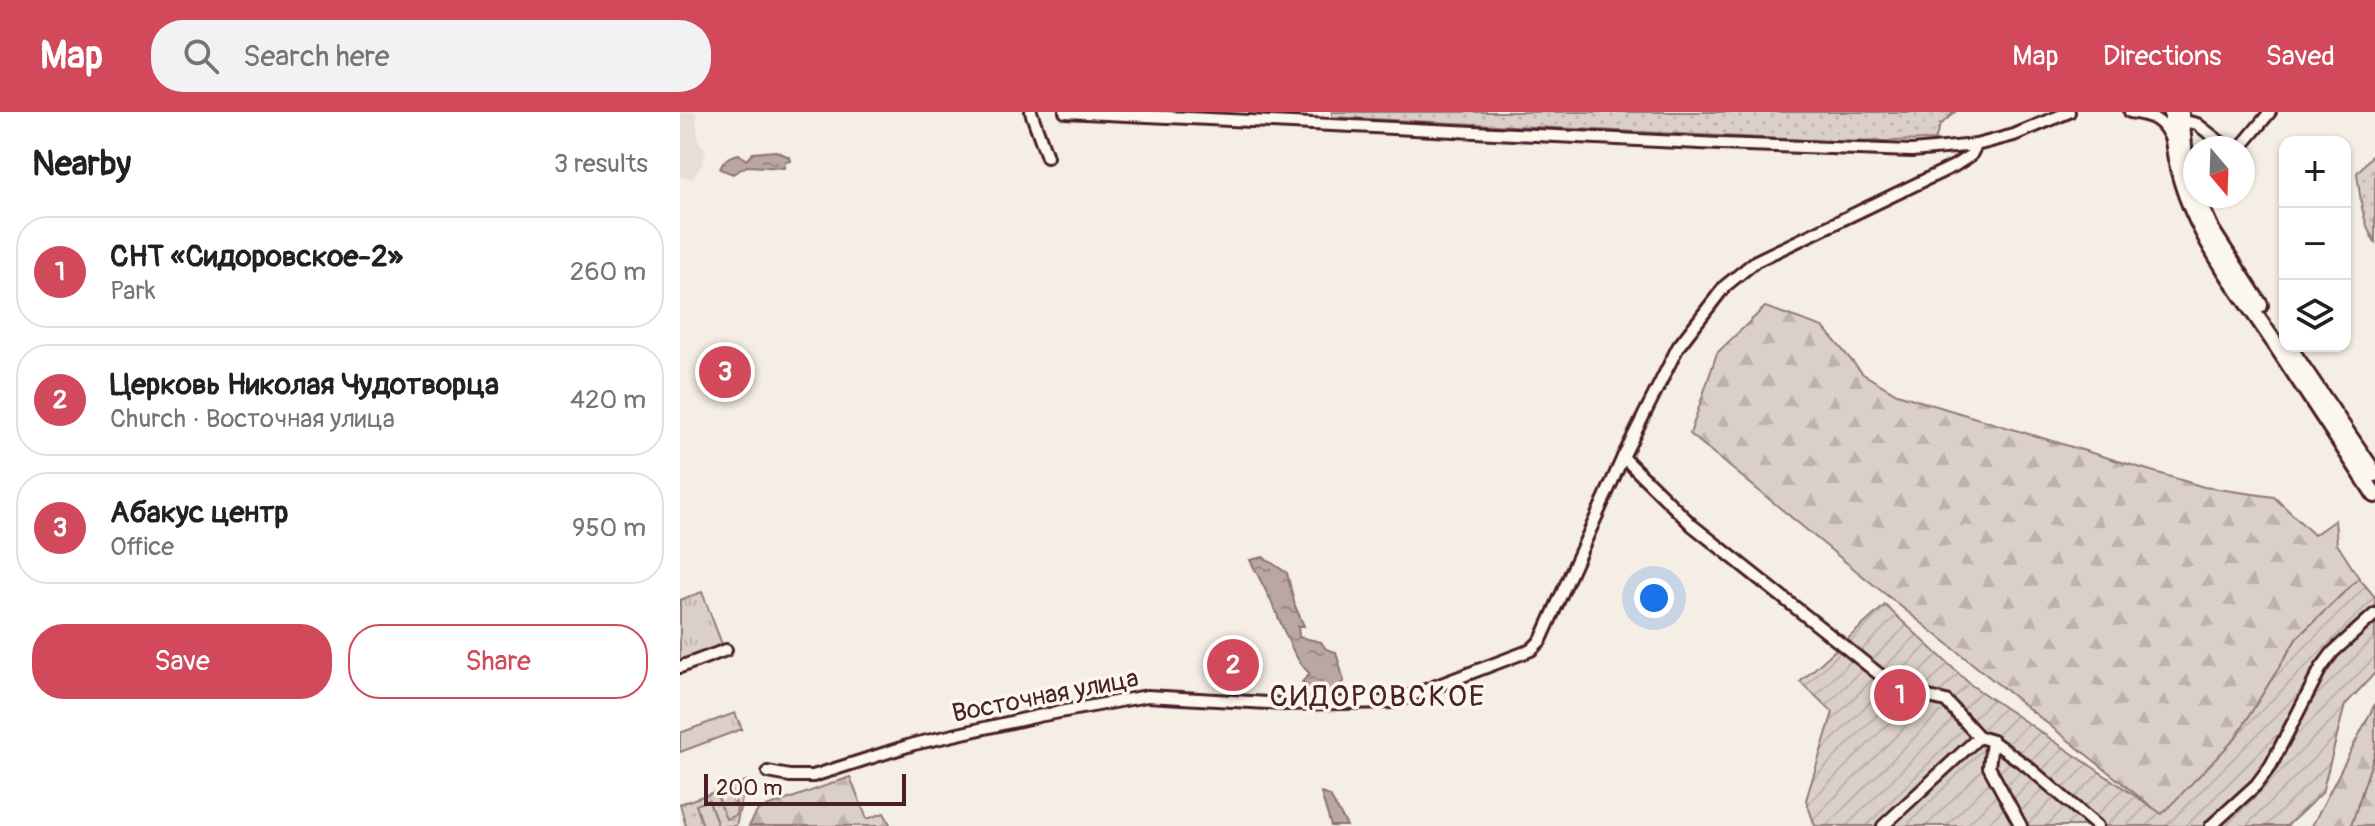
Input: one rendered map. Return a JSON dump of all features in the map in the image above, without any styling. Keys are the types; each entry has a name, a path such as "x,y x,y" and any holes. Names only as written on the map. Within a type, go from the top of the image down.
{"highway":[{"path":"2178,115 2173,143 2185,194 2201,233 2375,495"},
{"path":"2178,115 2183,145"},
{"path":"2203,208 2223,249 2279,333"},
{"path":"2291,352 2375,474"}],"street":[{"path":"1031,112 1047,157"},
{"path":"1065,112 1912,151 1976,145 2014,135 2069,112"},
{"path":"2130,112 2150,113 2165,126 2173,143"},
{"path":"2250,136 2270,112"},
{"path":"2178,115 2212,136"},
{"name":"Восточная улица","path":"768,772 813,776 914,744 1038,716 1147,696 1284,704 1394,702 1531,650 1541,640 1623,457 1678,347 1725,286 1756,261 1954,166 1971,155 1976,145"},
{"path":"1623,457 1693,526 1899,690 1946,701 1979,737 1992,741 2027,766 2097,826"},
{"path":"2211,826 2256,785 2271,765 2321,668 2333,652 2375,614"},
{"path":"680,667 726,650"},
{"path":"1883,826 1979,737"},
{"path":"1992,741 1989,767 2021,826"}],"shaded area":[{"path":"680,112 696,112 698,141 706,150 702,165 693,178 680,177"}],"green space":[{"path":"1332,112 1955,112 1940,125 1935,140 1845,142 1332,117"},
{"path":"2375,152 2375,242 2364,218 2357,173"},
{"path":"1765,307 1823,327 1863,374 1897,394 2204,487 2274,497 2314,535 2335,520 2337,544 2359,578 2297,638 2235,739 2162,815 1690,434 1717,353"},
{"path":"2359,578 2375,597 2375,673 2345,705 2322,793 2287,826 1815,826 1806,800 1833,712 1800,682 1885,605 1971,685 2162,814 2235,739 2297,638"},
{"path":"702,592 723,647 680,663 680,600"},
{"path":"2375,704 2375,826 2312,826"},
{"path":"735,713 742,729 680,752 680,733"},
{"path":"850,777 867,819 884,813 891,826 749,826 758,810"},
{"path":"746,781 736,826 686,826 680,804"},
{"path":"731,792 737,807 736,815 726,819 718,798"},
{"path":"709,800 718,826 703,826 696,805"}],"water":[{"path":"776,151 789,157 790,161 785,162 784,168 747,166 733,174 720,169 725,160 732,156 739,154 746,160 753,153"},
{"path":"1263,557 1287,573 1295,606 1304,626 1298,626 1299,637 1321,642 1326,649 1336,652 1344,681 1333,691 1318,694 1302,682 1310,674 1294,653 1250,560"},
{"path":"1321,793 1330,796 1347,826 1331,826"}],"waterway":[{"path":"2351,826 2375,752"}],"place":[{"name":"Абакус центр","path":"725,372"},
{"name":"Церковь Николая Чудотворца","path":"1233,665"},
{"name":"СНТ «Сидоровское-2»","path":"1900,695"}],"district":[{"name":"СИДОРОВСКОЕ","path":"1378,696"}]}
